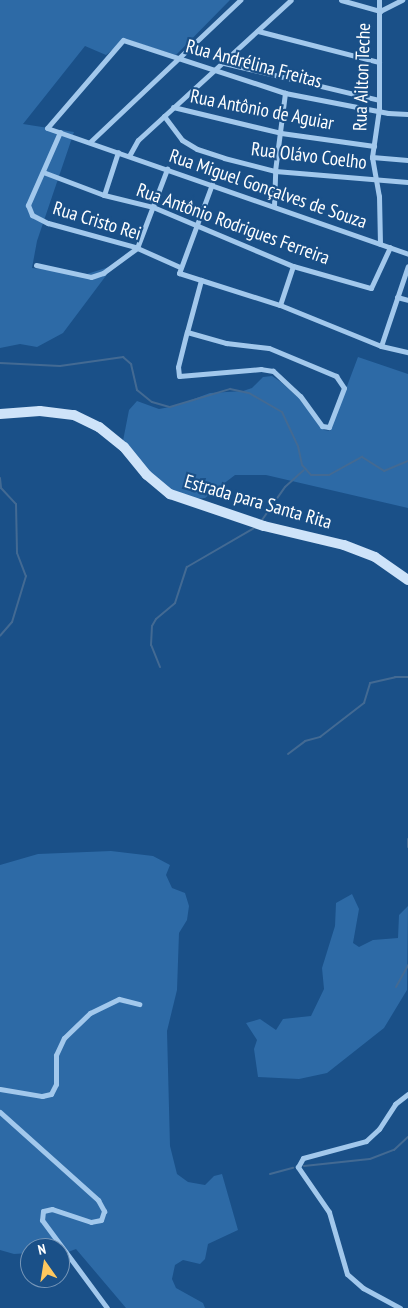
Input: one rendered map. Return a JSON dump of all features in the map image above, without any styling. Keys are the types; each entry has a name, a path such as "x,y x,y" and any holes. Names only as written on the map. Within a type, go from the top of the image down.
{"main road":[{"name":"Estrada para Santa Rita","path":"0,414 40,412 74,415 99,426 124,446 147,475 170,494 264,526 344,545 376,557 407,578"}],"street":[{"path":"90,142 240,0"},
{"path":"129,156 138,140 215,72 291,0"},
{"path":"341,0 380,11 402,0"},
{"name":"Rua Ailton Teche","path":"379,0 379,109 372,157 376,180 380,244"},
{"path":"258,31 379,62"},
{"name":"Rua Andrélina Freitas","path":"47,128 122,40 215,72 286,93 408,114"},
{"name":"Rua Andrélina Freitas","path":"224,63 379,100"},
{"path":"274,206 275,170 286,93"},
{"name":"Rua Antônio de Aguiar","path":"174,107 280,133 374,146"},
{"name":"Rua Olávo Coelho","path":"164,116 182,140 196,149 275,170 408,182"},
{"name":"Rua Miguel Gonçalves de Souza","path":"47,128 212,184 408,254"},
{"name":"Rua Cristo Rei","path":"60,132 28,204 32,215 48,223 137,248 201,280 280,305 382,346 408,352"},
{"path":"104,195 118,152"},
{"path":"372,157 408,160"},
{"path":"36,265 92,277 103,273 137,248 167,169"},
{"name":"Rua Antônio Rodrigues Ferreira","path":"43,172 104,195 153,207 196,227 293,266 371,288 390,247"},
{"path":"180,270 212,184"},
{"path":"280,305 293,266"},
{"path":"382,346 408,266"},
{"path":"187,332 226,343 269,348 336,376 344,388 329,427 322,426 300,396 273,371 261,369 179,376 187,332 201,280"},
{"path":"398,297 408,300"},
{"path":"0,1089 42,1096 51,1094 56,1084 56,1055 64,1038 97,1009 119,1000 139,1004"},
{"path":"400,1308 363,1288 347,1274 329,1212 298,1167 303,1158 366,1141 379,1129 396,1104 408,1094"},
{"path":"0,1112 101,1206 104,1211 101,1220 91,1222 52,1209 43,1211 42,1220 107,1308"}],"shaded area":[{"path":"0,0 230,0 176,55 125,39 106,55 85,46 23,124 74,132 37,241 32,268 87,274 109,267 111,269 63,333 37,347 20,344 0,348"},
{"path":"358,357 408,374 408,508 266,475 235,475 205,498 194,499 171,492 122,446 129,410 137,401 159,409 175,406 210,393 243,391 252,388 263,377 272,376 312,410 324,430 330,431"},
{"path":"111,851 153,856 170,865 166,875 172,888 185,893 189,906 187,920 179,933 177,990 167,1031 170,1146 177,1174 188,1182 205,1185 214,1176 222,1174 238,1230 208,1244 205,1259 200,1264 183,1260 175,1265 172,1279 176,1288 203,1303 205,1308 126,1308 76,1249 70,1251 70,1238 20,1238 20,1254 0,1250 0,865 38,854"},
{"path":"352,894 359,909 353,943 359,947 373,940 398,938 399,915 408,906 407,990 384,1028 327,1073 299,1079 258,1077 254,1049 257,1040 246,1023 260,1019 276,1030 283,1019 311,1016 324,989 322,968 335,926 336,903"}],"waterway":[{"path":"0,363 60,366 123,357 131,364 137,390 152,402 170,407 230,389 249,393 282,412 298,446 302,465 311,475 329,475 362,457 384,471 408,461"},
{"path":"262,520 285,487 304,470"},
{"path":"0,478 1,488 16,504 17,553 26,576 12,622 0,636"},
{"path":"160,667 151,645 152,626 156,619 175,603 187,567 254,528"},
{"path":"288,754 305,741 320,737 364,703 370,683 395,677 408,677"},
{"path":"408,839 408,847"},
{"path":"396,987 408,965"},
{"path":"304,1166 370,1159 394,1150 408,1137"},
{"path":"270,1174 293,1168"}]}
